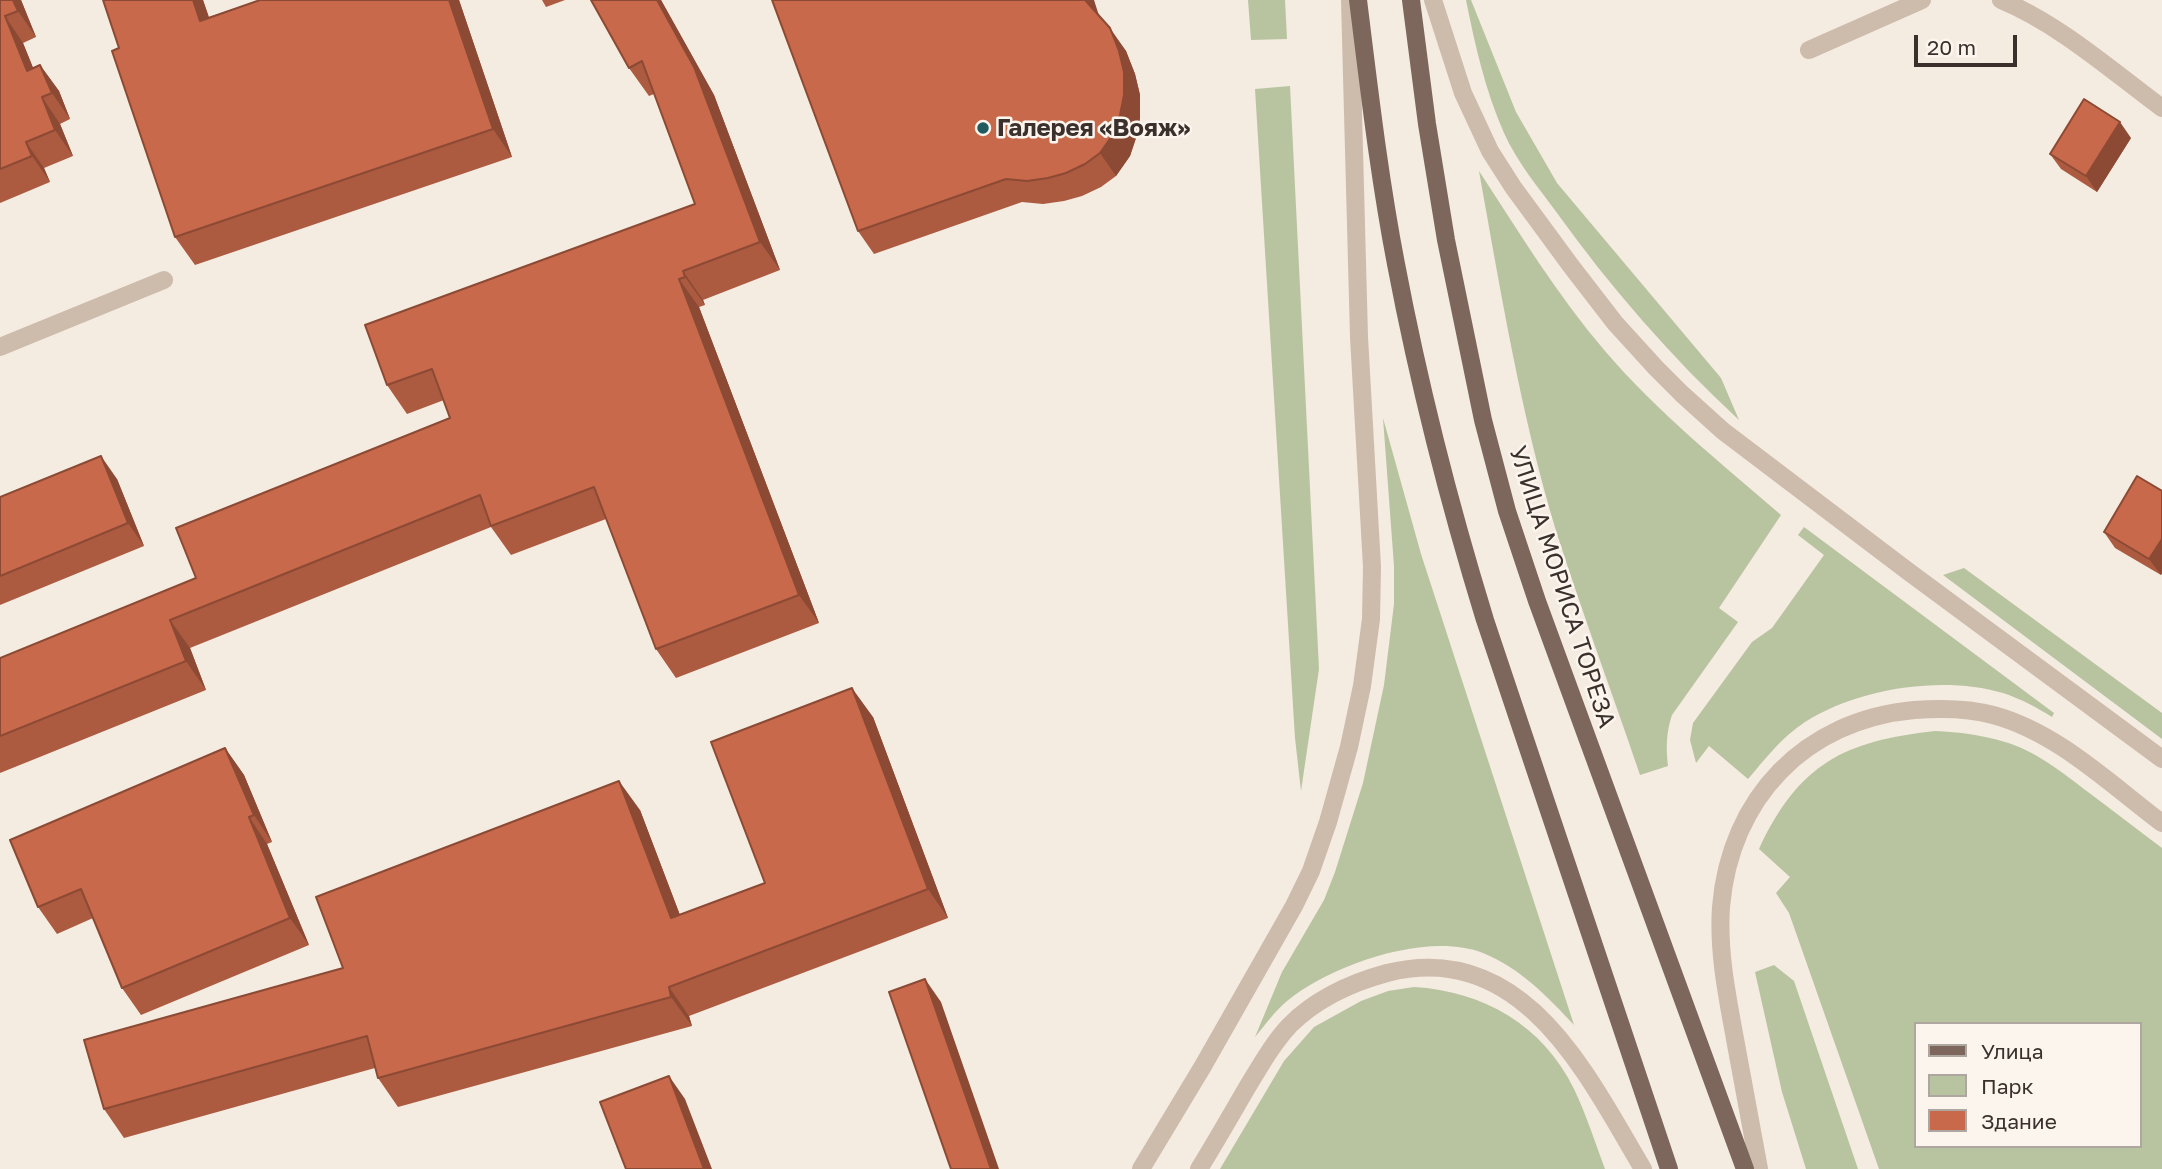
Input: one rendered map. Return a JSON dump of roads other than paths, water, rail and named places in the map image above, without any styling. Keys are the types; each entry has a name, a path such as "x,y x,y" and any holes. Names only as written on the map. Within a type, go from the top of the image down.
{"main road":[{"path":"1358,0 1374,126 1396,262 1432,435 1485,620 1669,1169"},
{"name":"УЛИЦА МОРИСА ТОРЕЗА","path":"1411,0 1446,240 1483,420 1507,511 1536,601 1745,1169"}],"street":[{"path":"1142,1169 1294,906 1311,870 1349,747 1362,686 1371,619 1372,567 1359,337 1350,0"},
{"path":"1433,0 1462,93 1490,151 1571,266 1615,323 1656,368 1723,431 2162,759"},
{"path":"1809,50 1922,0"},
{"path":"2001,0 2023,9 2059,32 2162,108"},
{"path":"0,347 163,280"},
{"path":"1759,1169 1723,975 1721,908 1730,855 1740,830 1751,809 1787,764 1831,732 1892,712 1930,709 1992,714 2054,741 2162,823"},
{"path":"1199,1169 1268,1052 1289,1026 1312,1005 1337,990 1372,977 1405,969 1438,966 1476,975 1502,987 1529,1006 1583,1066 1643,1169"}],"place":[{"name":"Галерея «Вояж»","path":"983,128"}]}
